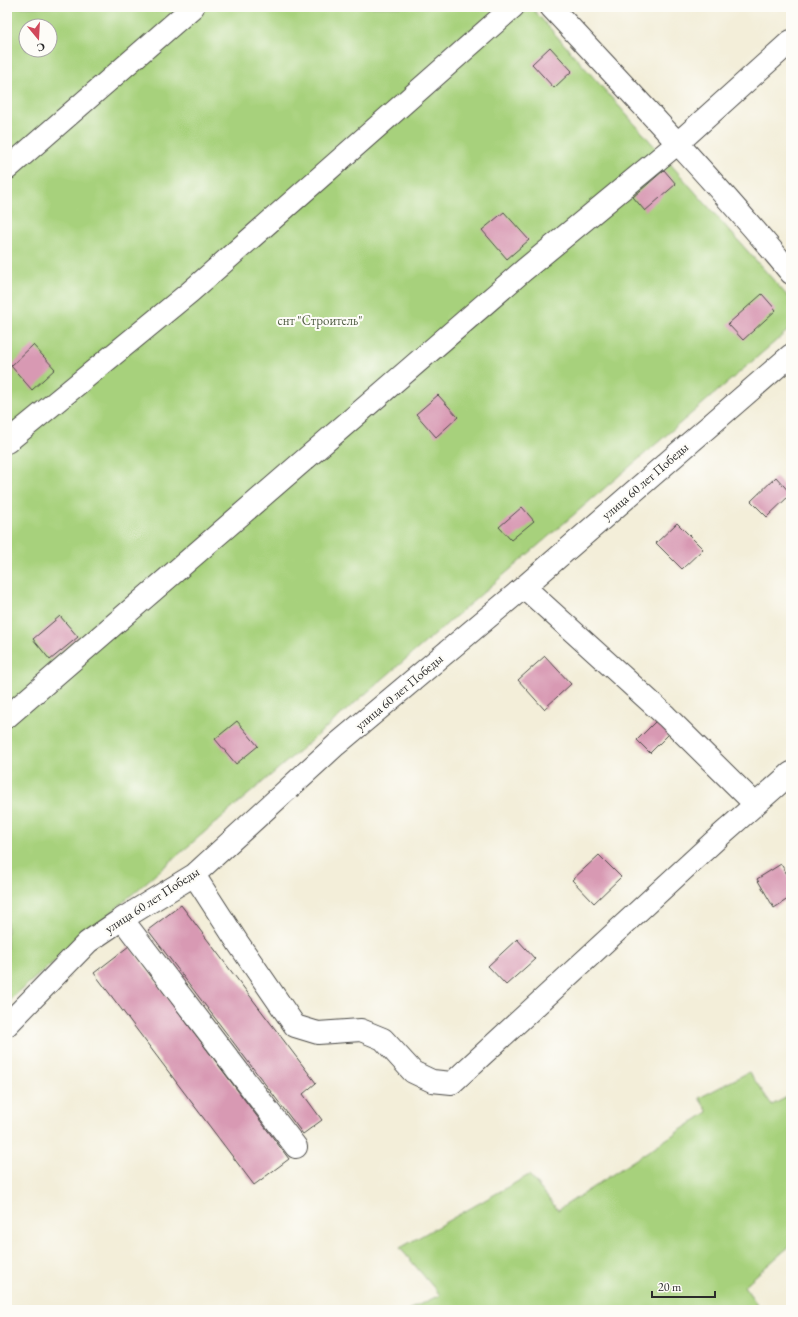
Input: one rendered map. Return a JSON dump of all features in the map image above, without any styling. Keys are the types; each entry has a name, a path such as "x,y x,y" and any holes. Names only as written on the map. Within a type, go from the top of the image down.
{"street":[{"path":"7,169 193,7"},
{"path":"7,442 190,292 512,7"},
{"path":"551,7 678,143 750,224 791,273"},
{"path":"7,717 524,270 678,143 791,41"},
{"name":"улица 60 лет Победы","path":"7,1025 88,942 122,919 194,875 336,745 524,588 791,355"},
{"path":"524,588 666,716 755,804"},
{"path":"194,875 238,943 295,1026 318,1033 361,1030 383,1039 413,1072 432,1081 452,1083 755,804 791,773"},
{"path":"122,919 296,1147"}],"green space":[{"name":"снт \"Строитель\"","path":"7,7 531,7 791,300 791,328 7,1002"},
{"path":"749,1072 772,1105 791,1095 791,1245 744,1286 757,1304 749,1310 408,1310 440,1295 400,1248 529,1175 558,1210 708,1112 699,1098"}],"building":[{"path":"550,47 572,71 554,88 532,64"},
{"path":"664,170 676,184 645,211 633,197"},
{"path":"504,212 529,240 507,259 482,230"},
{"path":"762,294 776,310 743,340 728,324"},
{"path":"33,345 55,369 32,390 11,366"},
{"path":"438,395 458,417 436,437 416,414"},
{"path":"776,477 791,494 767,517 751,501"},
{"path":"522,507 534,521 511,540 499,527"},
{"path":"677,523 703,549 682,569 656,543"},
{"path":"60,616 78,637 50,660 33,639"},
{"path":"545,656 571,684 544,709 518,680"},
{"path":"657,720 670,733 650,753 637,740"},
{"path":"237,721 258,746 236,764 215,739"},
{"path":"599,855 621,877 594,903 572,880"},
{"path":"781,864 791,881 791,897 774,908 757,879"},
{"path":"181,905 316,1083 303,1094 322,1120 303,1134 148,930"},
{"path":"517,939 535,959 506,985 488,966"},
{"path":"129,946 289,1159 254,1185 94,973"}]}
